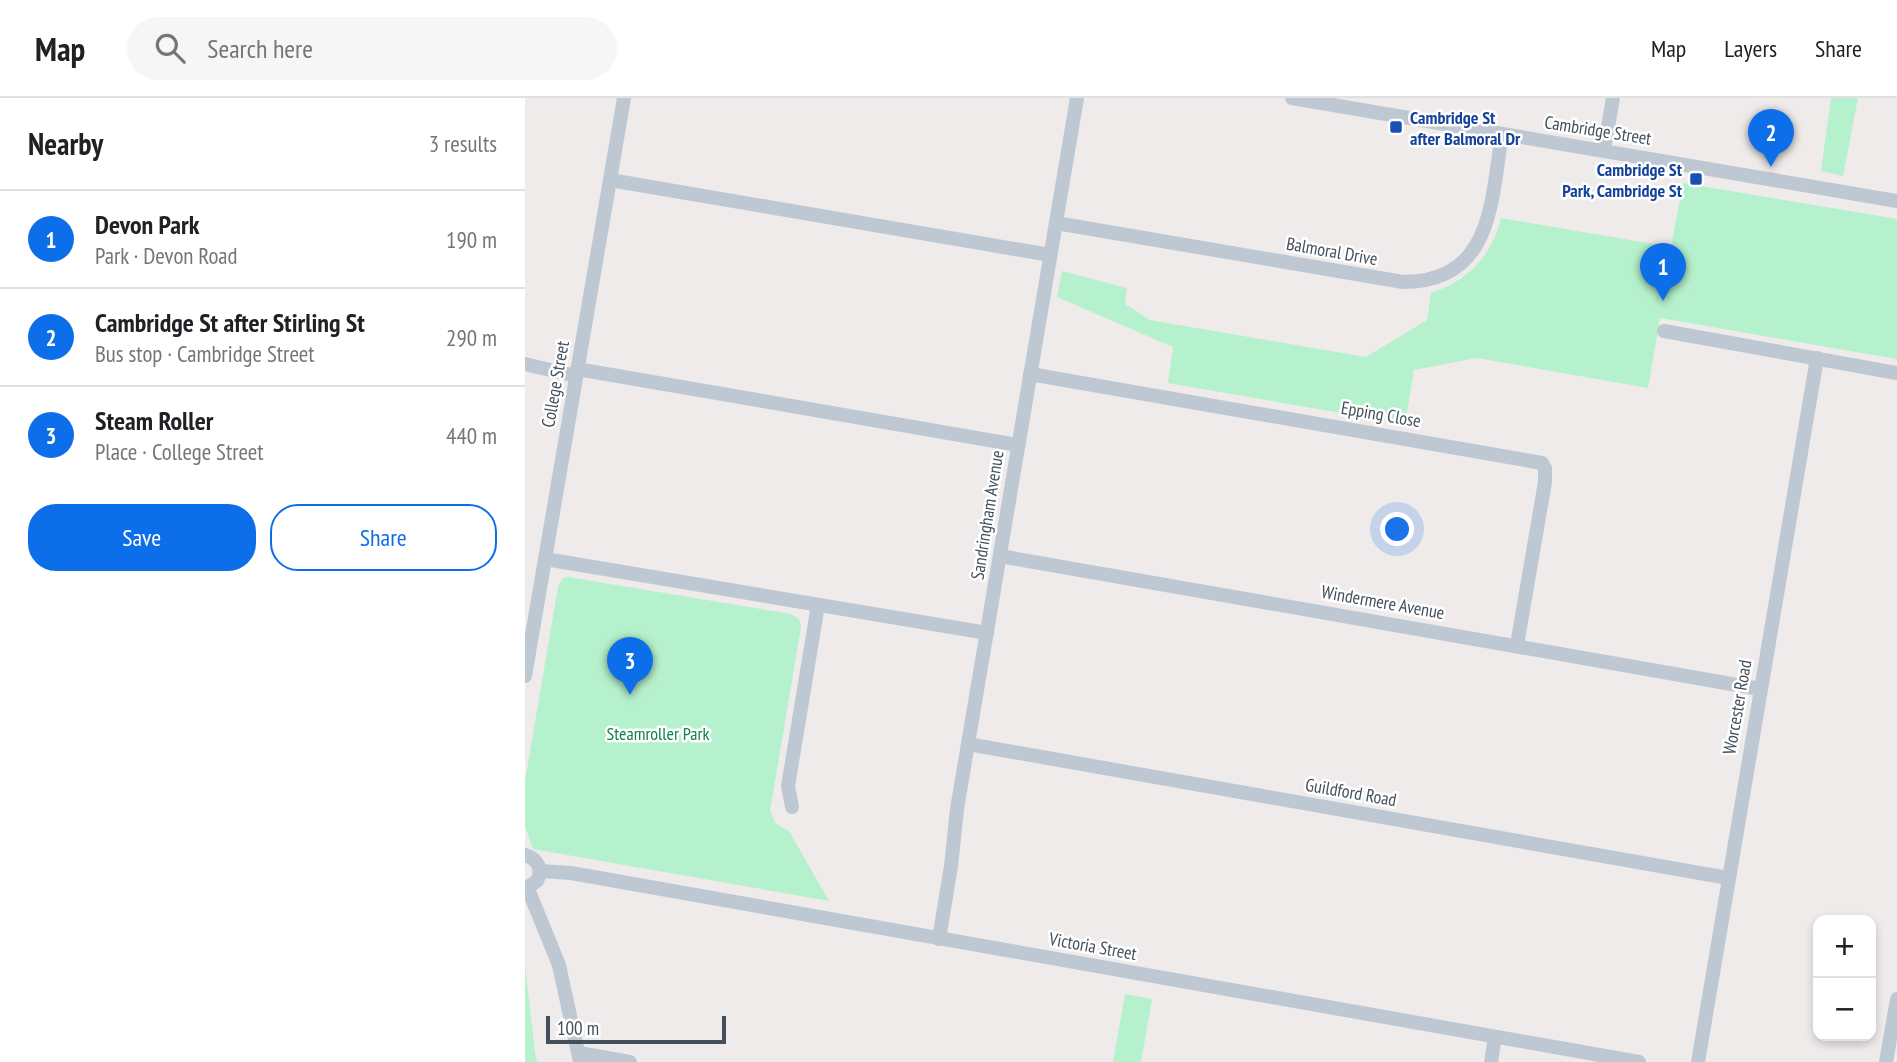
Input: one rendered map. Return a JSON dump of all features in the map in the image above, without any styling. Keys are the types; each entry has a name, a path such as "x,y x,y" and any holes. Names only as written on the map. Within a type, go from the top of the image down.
{"street":[{"name":"College Street","path":"525,676 624,98"},
{"name":"Sandringham Avenue","path":"939,939 968,744 1077,98"},
{"name":"Cambridge Street","path":"1292,98 1897,201"},
{"path":"1604,150 1613,98"},
{"name":"Balmoral Drive","path":"1056,223 1403,282 1425,281 1455,268 1471,255 1478,244 1489,216 1503,134"},
{"path":"610,180 1050,255"},
{"path":"1664,331 1897,373"},
{"name":"Worcester Road","path":"1698,1062 1817,358"},
{"path":"525,364 1018,445"},
{"name":"Epping Close","path":"1030,374 1542,463 1545,468 1545,482 1517,645"},
{"name":"Windermere Avenue","path":"1000,556 1760,689"},
{"path":"545,559 987,633"},
{"path":"792,807 788,786 818,605"},
{"name":"Guildford Road","path":"968,744 1728,878"},
{"path":"525,855 535,860 540,870 537,881 527,889 559,965 579,1058 630,1062"},
{"name":"Victoria Street","path":"540,870 571,873 1639,1062"},
{"path":"1886,1062 1897,999"},
{"path":"1491,1062 1496,1037"}],"green space":[{"path":"1831,98 1858,98 1843,176 1821,171"},
{"path":"1683,183 1897,219 1897,359 1660,318 1648,388 1477,358 1414,370 1405,424 1168,383 1173,347 1057,297 1062,271 1127,288 1125,304 1150,320 1366,357 1427,320 1431,293 1456,282 1476,265 1491,244 1501,218 1671,247"},
{"name":"Steamroller Park","path":"563,578 791,614 799,619 801,627 770,811 776,824 789,831 829,901 533,849 525,826 525,781 558,587"},
{"path":"525,965 535,1052 537,1062 525,1062"},
{"path":"1125,994 1152,999 1141,1062 1113,1062"}],"place":[{"name":"Cambridge St after Balmoral Dr","path":"1396,127"},
{"name":"Cambridge St after Stirling St","path":"1771,167"},
{"name":"Cambridge St Park, Cambridge St","path":"1696,179"},
{"name":"Devon Park","path":"1663,301"},
{"name":"Steam Roller","path":"630,695"}]}
